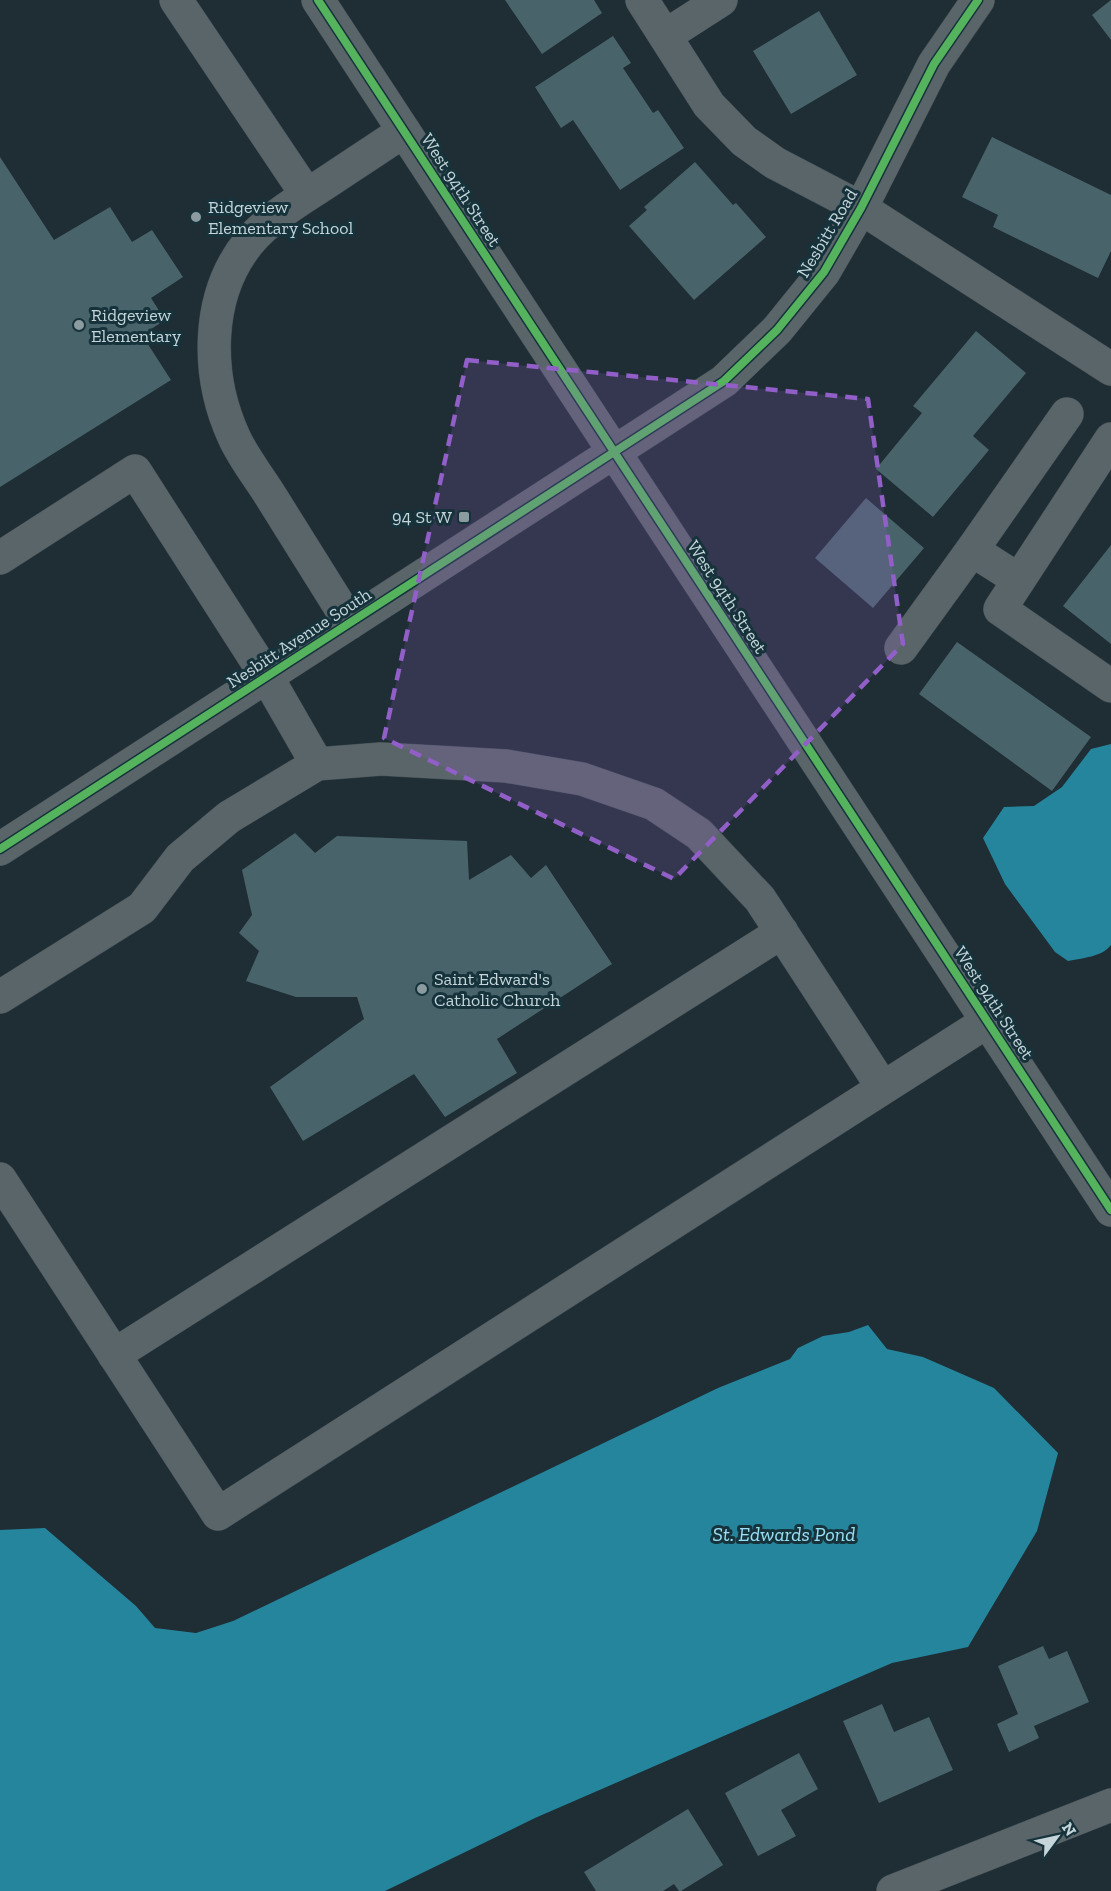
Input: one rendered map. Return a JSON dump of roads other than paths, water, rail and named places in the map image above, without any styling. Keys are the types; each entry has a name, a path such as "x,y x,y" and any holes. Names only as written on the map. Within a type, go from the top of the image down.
{"street":[{"path":"176,0 307,195"},
{"name":"West 94th Street","path":"318,0 1111,1210"},
{"name":"Nesbitt Road","path":"642,0 709,105 744,141 775,163 861,208"},
{"path":"665,36 721,0"},
{"name":"Nesbitt Road","path":"614,452 724,381 777,330 824,272 861,208 934,64 978,0"},
{"path":"350,623 234,438 222,404 215,369 215,325 220,297 231,269 249,242 268,223 307,195 404,131"},
{"path":"861,208 1111,369"},
{"path":"901,648 1067,414"},
{"path":"1111,439 1000,609 1111,686"},
{"name":"Nesbitt Avenue South","path":"0,849 614,452"},
{"path":"0,558 135,471 267,676 317,764"},
{"path":"972,550 1019,580"},
{"path":"0,997 142,908 180,858 229,817 317,764 381,759 506,766 582,779 654,804 699,834 760,899 883,1088"},
{"path":"114,1355 782,932"},
{"path":"0,1179 218,1514 988,1021"},
{"path":"893,1891 1111,1805"}],"water":[{"path":"1111,744 1111,945 1097,955 1068,961 1055,952 1005,884 983,838 1004,807 1034,806 1062,787 1091,749"},
{"name":"St. Edwards Pond","path":"868,1325 887,1349 923,1357 994,1388 1058,1453 1037,1531 968,1647 892,1663 535,1818 385,1891 0,1891 0,1530 45,1528 136,1606 155,1628 196,1633 233,1621 718,1388 790,1359 798,1348 823,1336 849,1332"}],"place":[{"name":"Ridgeview Elementary School","path":"196,217"},
{"name":"Ridgeview Elementary","path":"79,325"},
{"name":"94 St W","path":"464,517"},
{"name":"Saint Edward's Catholic Church","path":"422,989"}]}
